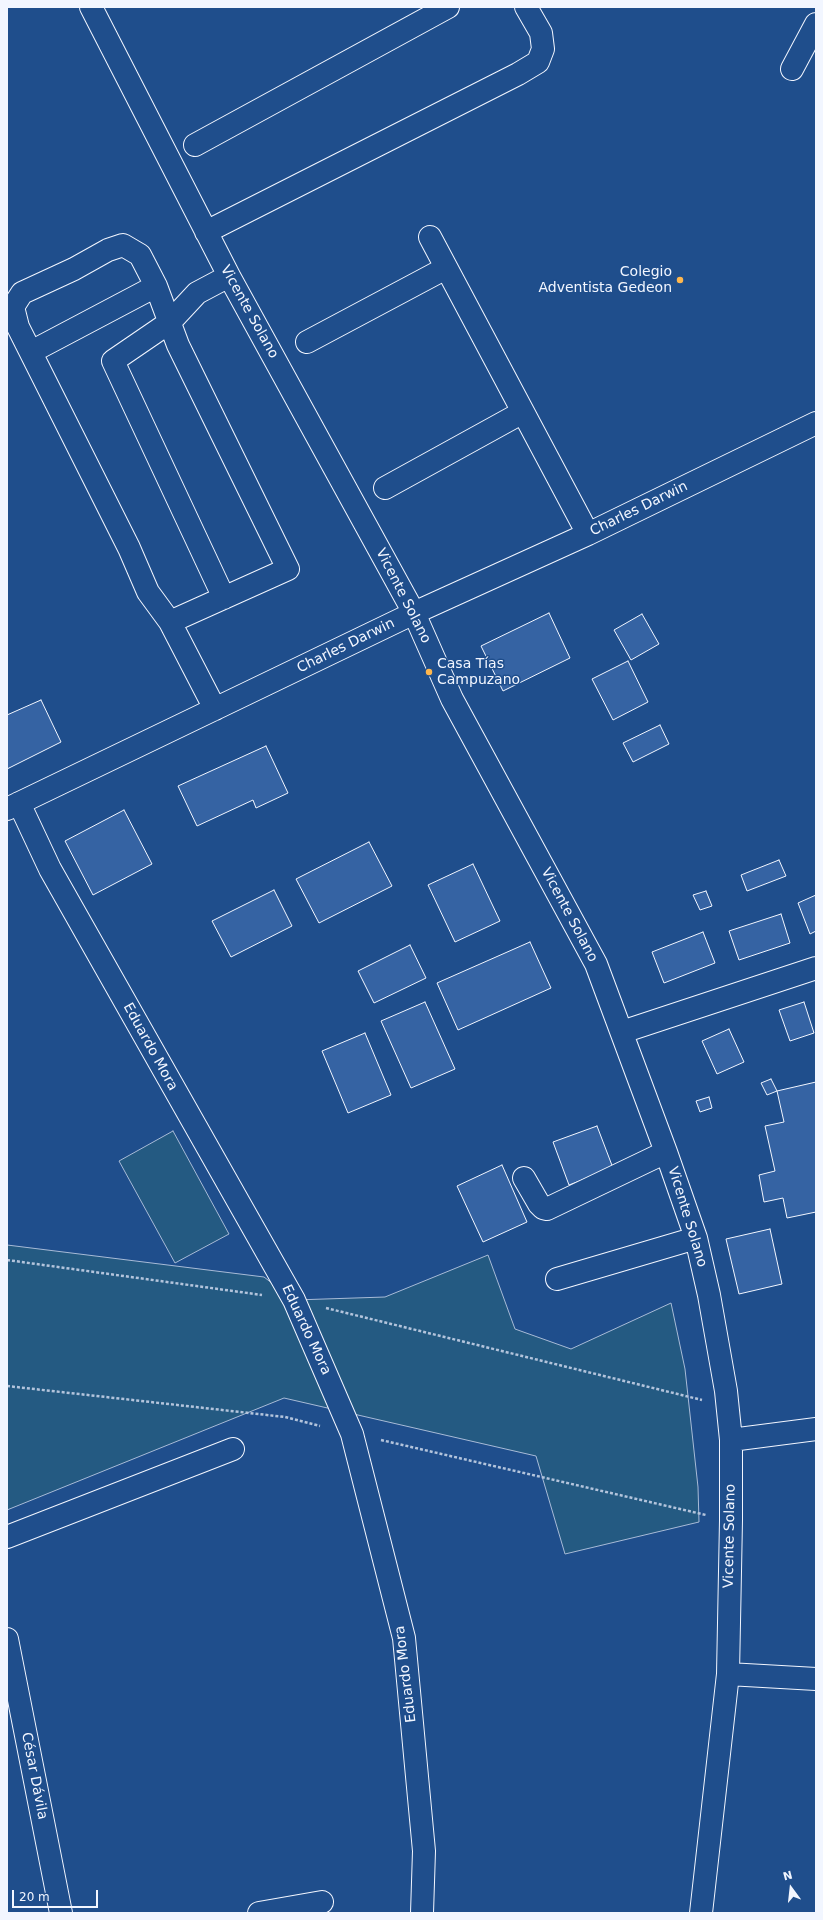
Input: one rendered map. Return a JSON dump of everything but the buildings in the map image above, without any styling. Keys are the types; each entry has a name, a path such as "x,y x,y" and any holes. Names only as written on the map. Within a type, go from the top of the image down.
{"street":[{"name":"Vicente Solano","path":"91,7 229,276 414,613 452,699 596,964 666,1152 696,1238 710,1295 728,1406 731,1520 728,1674 701,1913"},
{"path":"195,145 448,7"},
{"path":"206,232 518,74 538,62 544,49 541,33 526,7"},
{"path":"792,69 816,24"},
{"path":"430,237 588,534"},
{"path":"170,622 288,569 178,344 156,286 140,255 123,245 108,250 74,269 22,293 13,308 18,327 129,548 148,592 170,622 215,709"},
{"path":"307,342 446,268"},
{"path":"224,598 113,361 170,322 197,293 229,276"},
{"path":"31,352 156,286"},
{"path":"385,488 523,412"},
{"name":"Charles Darwin","path":"13,806 414,613 588,534 816,423"},
{"name":"Eduardo Mora","path":"13,806 294,1300 352,1434 404,1638 424,1851 422,1913"},
{"path":"622,1032 816,968"},
{"path":"524,1178 539,1204 543,1208 547,1208 666,1152"},
{"path":"557,1279 696,1238"},
{"path":"730,1440 816,1429"},
{"path":"7,1537 233,1449"},
{"name":"César Dávila","path":"7,1639 61,1913"},
{"path":"728,1674 816,1679"},
{"path":"259,1913 322,1902"}],"path":[{"path":"7,1260 294,1300 728,1406"}],"shaded area":[{"path":"173,1131 229,1234 175,1263 119,1161"},
{"path":"7,1245 264,1277 294,1300 385,1297 488,1255 515,1329 571,1349 671,1303 685,1369 698,1487 699,1522 565,1554 536,1456 284,1398 7,1510"}],"place":[{"name":"Colegio Adventista Gedeon","path":"680,280"},
{"name":"Casa Tías Campuzano","path":"429,672"}]}
